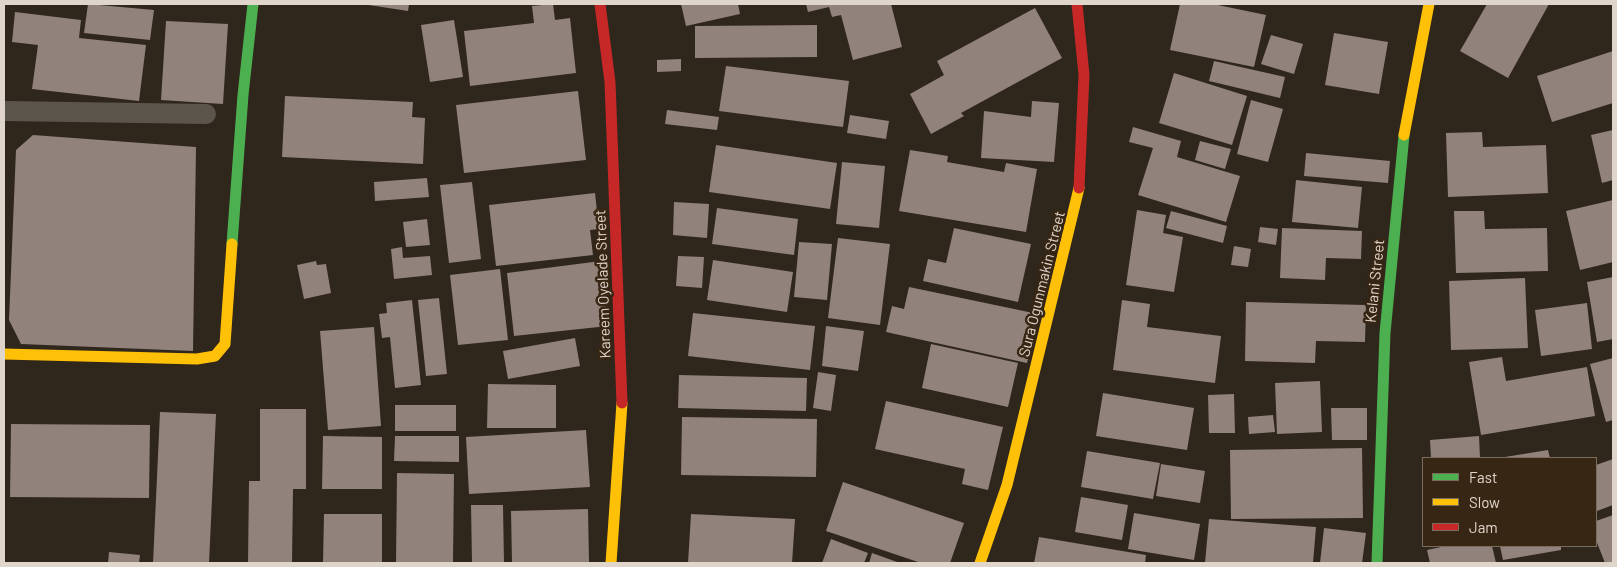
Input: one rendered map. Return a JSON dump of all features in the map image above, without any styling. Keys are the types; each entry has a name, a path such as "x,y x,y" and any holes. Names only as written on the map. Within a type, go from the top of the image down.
{"street":[{"path":"4,354 197,359 215,356 225,344 242,94 253,4"},
{"name":"Kareem Oyelade Street","path":"600,4 610,82 622,397 611,563"},
{"name":"Sura Ogunmakin Street","path":"980,563 1007,485 1079,195 1084,75 1077,4"},
{"name":"Kelani Street","path":"1377,563 1385,332 1405,126 1429,4"}],"lane":[{"path":"4,111 206,114"}],"building":[{"path":"88,4 154,10 150,40 84,33"},
{"path":"362,4 409,4 408,11"},
{"path":"553,4 555,20 570,18 576,73 470,86 464,31 534,23 532,6"},
{"path":"681,4 738,4 740,14 686,26"},
{"path":"806,4 891,4 902,47 853,60 841,15 832,17 829,7 808,12"},
{"path":"1180,4 1213,4 1266,15 1254,67 1170,50"},
{"path":"1487,4 1549,4 1508,78 1460,51"},
{"path":"1035,8 1062,58 961,113 964,116 931,134 910,94 944,75 937,61"},
{"path":"15,12 81,20 79,38 146,45 139,101 32,89 38,45 12,42"},
{"path":"454,20 463,77 430,82 421,25"},
{"path":"166,21 228,24 223,104 161,100"},
{"path":"817,25 817,57 695,58 695,26"},
{"path":"1334,33 1388,42 1379,94 1325,85"},
{"path":"1271,35 1303,44 1294,74 1261,64"},
{"path":"1613,51 1613,103 1552,122 1537,76"},
{"path":"681,59 681,71 657,72 657,60"},
{"path":"1214,61 1285,77 1280,98 1209,81"},
{"path":"726,66 849,81 843,127 719,111"},
{"path":"1174,73 1247,96 1232,145 1159,123"},
{"path":"578,91 586,160 464,173 456,105"},
{"path":"285,96 413,102 412,117 425,118 423,164 282,157"},
{"path":"1251,100 1283,109 1268,162 1237,154"},
{"path":"1032,101 1059,103 1054,162 981,158 984,111 1031,117"},
{"path":"667,110 719,117 717,130 665,124"},
{"path":"850,115 889,121 886,139 847,133"},
{"path":"1133,127 1181,141 1177,157 1240,176 1226,222 1138,195 1153,148 1129,142"},
{"path":"1613,130 1613,180 1602,183 1591,135"},
{"path":"1482,132 1483,147 1546,145 1548,193 1448,197 1446,133"},
{"path":"33,135 196,147 193,351 21,344 9,320 16,150"},
{"path":"1200,141 1231,149 1225,169 1195,160"},
{"path":"716,145 837,163 830,209 709,192"},
{"path":"910,150 948,156 947,162 1004,172 1006,163 1037,169 1026,232 899,211"},
{"path":"1306,153 1390,161 1388,183 1304,176"},
{"path":"842,162 885,166 879,228 836,224"},
{"path":"427,178 429,197 375,201 374,182"},
{"path":"1296,180 1362,187 1358,228 1292,222"},
{"path":"472,182 481,259 449,263 440,185"},
{"path":"595,193 599,229 590,230 593,255 496,266 489,205"},
{"path":"1613,200 1613,262 1580,270 1566,211"},
{"path":"674,202 709,204 707,238 673,235"},
{"path":"717,208 798,219 794,255 712,244"},
{"path":"1137,210 1166,215 1163,233 1183,237 1174,292 1126,285"},
{"path":"1171,211 1227,226 1223,243 1166,228"},
{"path":"1454,211 1484,211 1485,229 1547,228 1548,271 1456,273"},
{"path":"427,219 430,245 406,247 403,222"},
{"path":"1260,227 1278,229 1276,245 1258,242"},
{"path":"954,228 1031,244 1018,302 923,281 928,259 946,263"},
{"path":"1282,228 1362,231 1361,259 1326,258 1325,280 1280,278"},
{"path":"838,238 890,244 880,325 828,318"},
{"path":"799,242 832,244 827,300 794,297"},
{"path":"1234,246 1251,249 1248,267 1231,265"},
{"path":"402,247 403,258 430,256 432,275 394,279 391,249"},
{"path":"678,256 704,257 702,288 676,286"},
{"path":"713,260 793,272 787,312 707,300"},
{"path":"316,261 317,265 326,264 331,293 304,299 297,265"},
{"path":"601,261 608,326 514,336 507,273"},
{"path":"500,269 508,340 458,345 450,275"},
{"path":"1613,277 1613,339 1597,342 1587,282"},
{"path":"1525,278 1528,348 1451,350 1449,281"},
{"path":"909,287 1038,314 1027,363 886,332 892,306 904,309"},
{"path":"439,298 447,374 426,376 418,300"},
{"path":"412,300 421,385 395,388 390,337 382,338 379,314 387,313 386,303"},
{"path":"1122,300 1150,304 1147,327 1221,336 1215,383 1113,370"},
{"path":"1246,302 1366,305 1365,342 1316,341 1315,363 1245,361"},
{"path":"1587,303 1592,349 1541,356 1535,310"},
{"path":"693,313 815,326 810,370 688,356"},
{"path":"826,326 864,331 858,371 822,366"},
{"path":"374,327 381,426 328,430 320,331"},
{"path":"575,338 580,366 508,379 503,351"},
{"path":"931,344 1018,363 1008,407 922,388"},
{"path":"1502,357 1506,381 1587,367 1595,416 1481,435 1469,362"},
{"path":"1613,358 1613,420 1606,422 1590,364"},
{"path":"818,372 836,375 831,411 813,408"},
{"path":"679,375 807,378 806,411 678,408"},
{"path":"1320,381 1322,432 1277,434 1275,383"},
{"path":"488,384 556,385 556,428 487,428"},
{"path":"1103,393 1194,408 1187,450 1096,436"},
{"path":"1234,394 1235,433 1209,433 1208,395"},
{"path":"886,401 1003,427 988,490 962,484 965,469 875,449"},
{"path":"395,405 456,405 456,431 395,431"},
{"path":"1331,408 1367,408 1367,440 1332,440"},
{"path":"260,409 306,409 306,489 293,489 292,563 248,563 249,481 260,481"},
{"path":"160,412 216,414 209,563 153,563"},
{"path":"1273,415 1275,432 1249,434 1248,417"},
{"path":"682,417 817,419 816,477 681,475"},
{"path":"11,424 150,425 149,498 10,497"},
{"path":"586,430 590,487 469,494 466,437"},
{"path":"323,436 382,437 382,489 322,489"},
{"path":"395,436 459,436 459,462 394,461"},
{"path":"1479,436 1480,457 1431,457 1430,440"},
{"path":"1362,448 1363,518 1231,519 1230,450"},
{"path":"1548,450 1550,457 1505,457"},
{"path":"1087,451 1160,463 1153,499 1081,487"},
{"path":"1613,459 1613,505 1597,511 1597,465"},
{"path":"1161,464 1205,471 1200,503 1156,496"},
{"path":"397,473 454,474 453,563 396,563"},
{"path":"843,482 964,523 950,563 921,563 826,531"},
{"path":"1081,497 1128,505 1122,540 1075,532"},
{"path":"471,505 503,505 504,563 472,563"},
{"path":"588,509 589,563 512,563 511,511"},
{"path":"1134,513 1200,524 1194,560 1128,549"},
{"path":"324,514 382,514 382,563 323,563"},
{"path":"691,514 795,519 792,563 688,563"},
{"path":"1613,515 1613,562 1605,563 1597,543 1597,521"},
{"path":"1209,519 1316,527 1313,563 1205,563"},
{"path":"1324,528 1366,533 1362,563 1320,563"},
{"path":"1039,537 1146,555 1145,563 1034,563"},
{"path":"831,539 868,553 864,563 822,563"},
{"path":"1441,547 1492,547 1496,563 1430,563 1427,550"},
{"path":"1500,547 1561,547 1561,550 1503,560"},
{"path":"109,552 140,555 139,563 108,563"},
{"path":"872,553 900,563 869,563"}],"traffic: fast":[{"path":"232,244 243,95 253,4"},
{"path":"1377,563 1385,333 1404,135"}],"traffic: slow":[{"path":"1404,135 1429,4"},
{"path":"980,563 1007,485 1079,188"},
{"path":"4,354 197,359 215,356 225,344 232,244"},
{"path":"611,563 622,403"}],"traffic: jam":[{"path":"600,4 610,82 622,403"},
{"path":"1077,4 1084,75 1079,188"}]}
